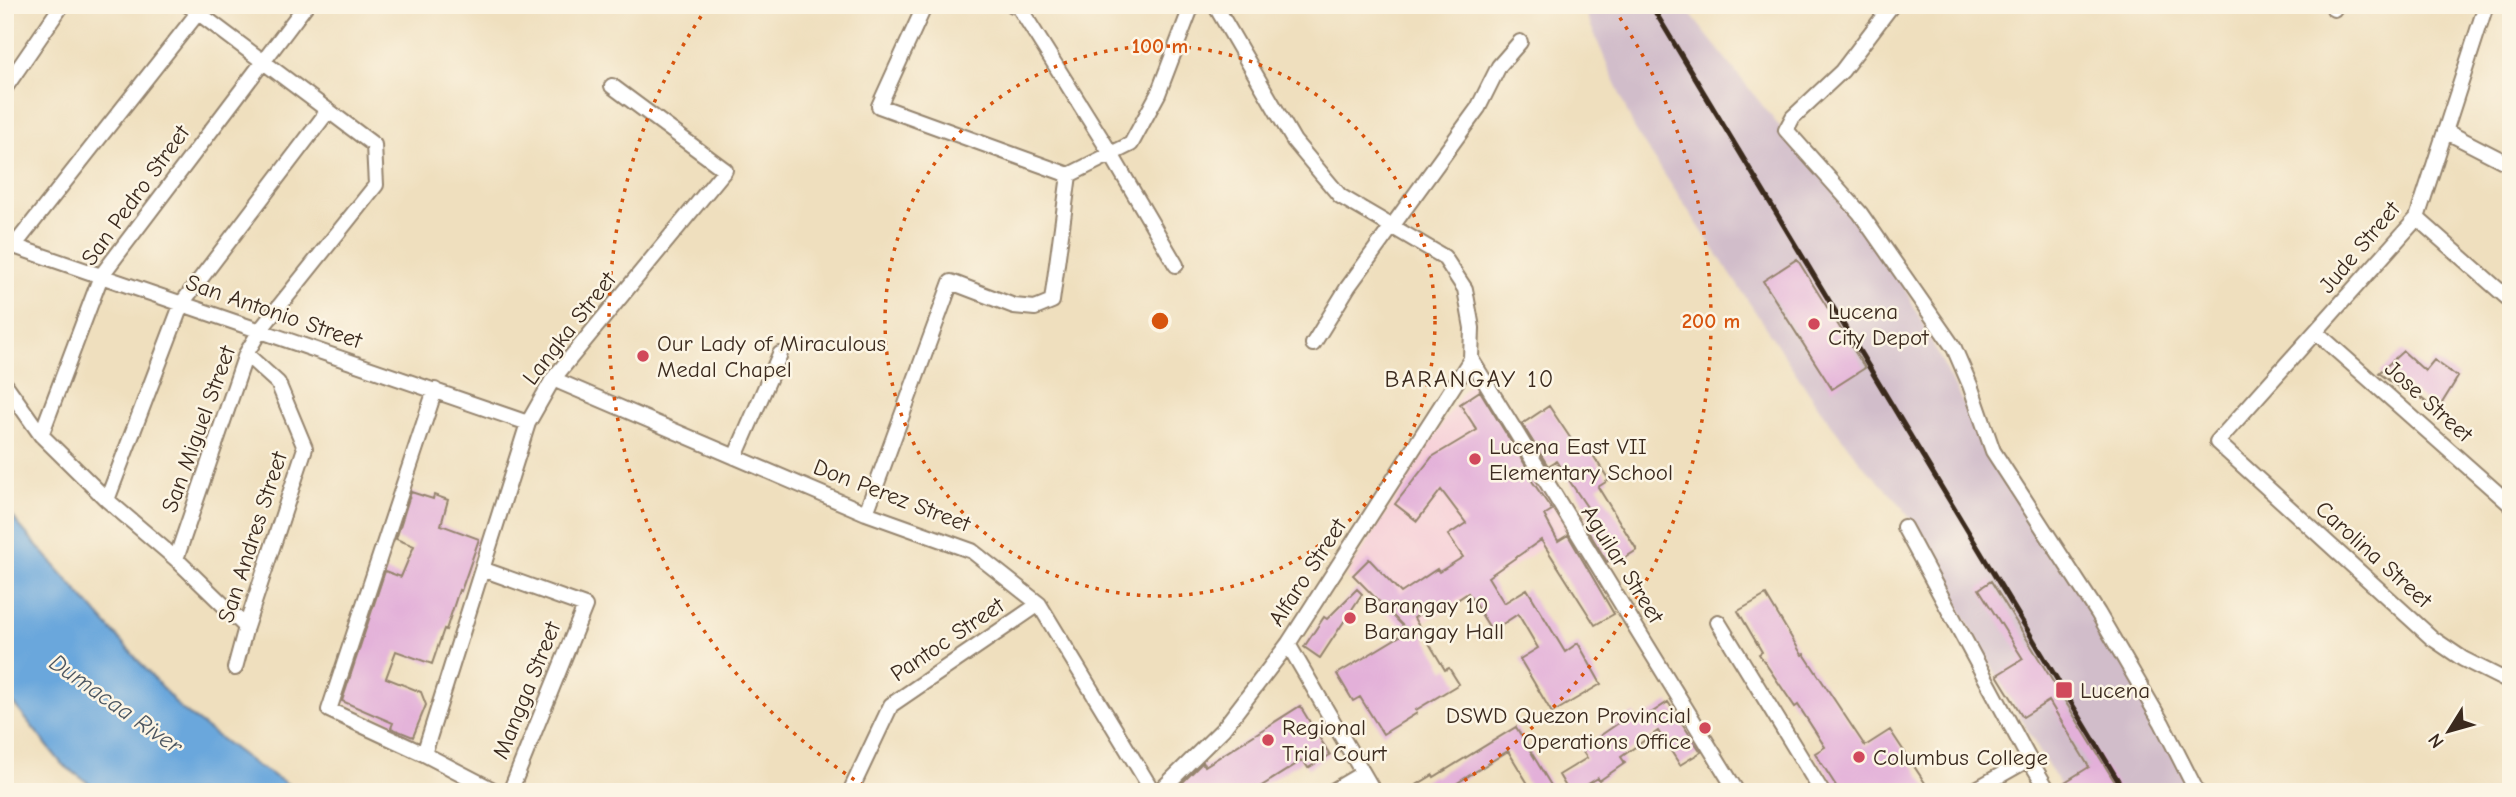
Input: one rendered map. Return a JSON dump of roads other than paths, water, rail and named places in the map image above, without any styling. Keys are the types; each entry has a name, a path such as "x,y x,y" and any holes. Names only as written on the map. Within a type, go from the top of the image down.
{"street":[{"path":"5,88 62,5"},
{"name":"San Pedro Street","path":"41,435 101,276 306,5"},
{"path":"925,5 879,106 1069,175 1131,144 1158,94 1192,5"},
{"path":"1013,5 1019,7 1111,154 1176,265"},
{"path":"1215,5 1294,141 1340,196 1444,257 1465,289 1472,328 1471,359"},
{"path":"1892,5 1842,71 1793,117 1786,130 1860,213 1954,348 1993,452 2098,613 2162,723 2197,792"},
{"name":"Jude Street","path":"2217,442 2417,218 2486,5"},
{"path":"10,244 197,8 328,111 182,303 107,500"},
{"path":"1312,344 1348,287 1478,108 1499,66 1520,42"},
{"name":"Langka Street","path":"424,754 528,423 553,379 726,170 612,86"},
{"name":"San Miguel Street","path":"176,559 246,354 261,330 376,185 374,145 328,111"},
{"path":"2445,131 2511,165"},
{"path":"866,513 951,282 1014,306 1035,308 1052,301 1069,175"},
{"path":"2417,218 2511,301"},
{"name":"San Antonio Street","path":"10,244 528,423"},
{"name":"Jose Street","path":"2316,332 2511,505"},
{"name":"San Andres Street","path":"235,668 305,448 278,383 246,354"},
{"path":"735,457 780,354"},
{"name":"Alfaro Street","path":"1159,792 1223,729 1288,644 1471,359"},
{"name":"Aguilar Street","path":"1471,359 1737,792"},
{"name":"Don Perez Street","path":"553,379 866,513 972,551 1039,604 1153,792"},
{"path":"5,384 41,435 107,500 176,559 246,627"},
{"path":"435,390 329,710 424,754 497,792"},
{"name":"Carolina Street","path":"2217,442 2432,638 2463,659 2511,683"},
{"path":"1904,527 2049,792"},
{"name":"Mangga Street","path":"482,569 585,606 510,792"},
{"name":"Pantoc Street","path":"850,792 891,705 1039,604"},
{"path":"1718,622 1822,792"},
{"path":"1288,644 1374,792"},
{"path":"1971,792 2029,759"},
{"path":"1331,792 1363,773"}],"water":[{"name":"Dumacaa River","path":"5,504 18,524 180,708 254,764 301,792 101,792 62,764 5,693"}],"railway":[{"path":"1651,5 2125,792"}],"place":[{"name":"Lucena City Depot","path":"1814,324"},
{"name":"Our Lady of Miraculous Medal Chapel","path":"643,356"},
{"name":"Lucena East VII Elementary School","path":"1475,459"},
{"name":"Barangay 10 Barangay Hall","path":"1350,618"},
{"name":"Lucena","path":"2064,690"},
{"name":"DSWD Quezon Provincial Operations Office","path":"1705,728"},
{"name":"Regional Trial Court","path":"1268,740"},
{"name":"Columbus College","path":"1859,757"}],"district":[{"name":"BARANGAY 10","path":"1470,379"}]}
